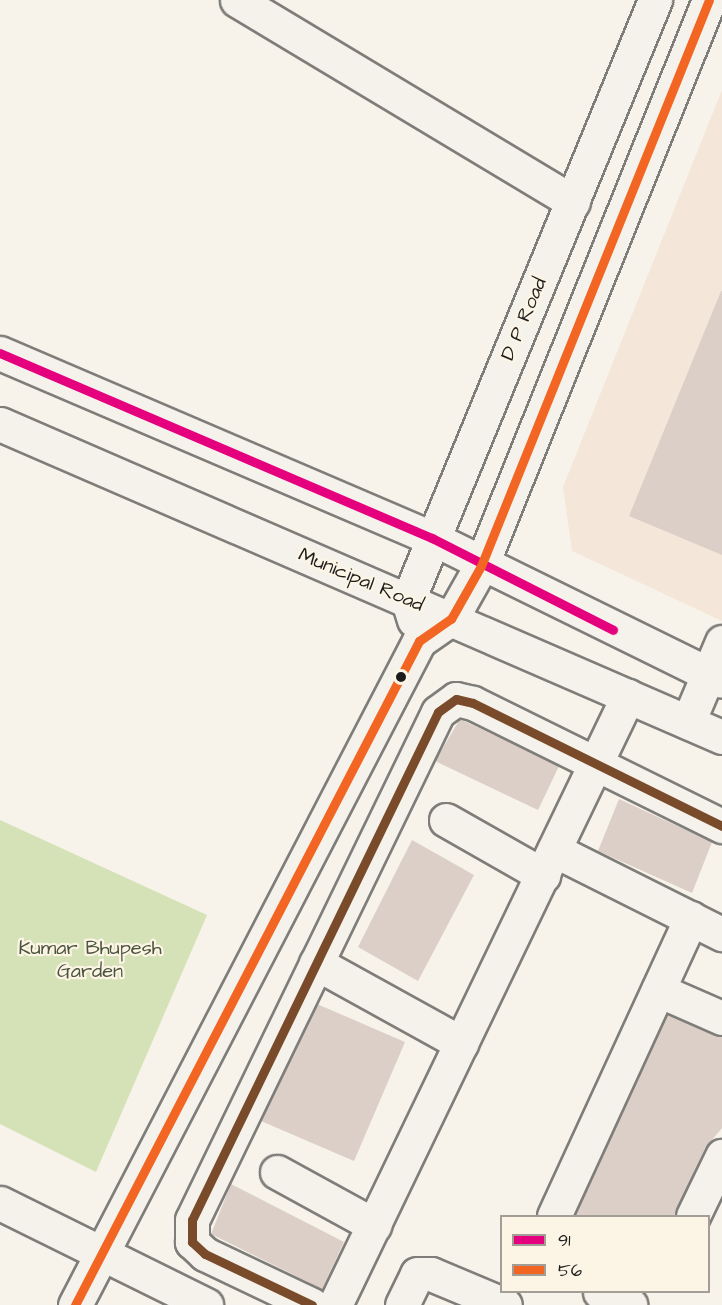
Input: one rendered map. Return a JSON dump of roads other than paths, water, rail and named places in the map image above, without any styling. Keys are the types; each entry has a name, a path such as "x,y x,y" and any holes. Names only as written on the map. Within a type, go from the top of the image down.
{"street":[{"path":"237,0 573,202"},
{"name":"D P Road","path":"408,600 655,0"},
{"path":"75,1305 419,641 451,619 481,566 709,0"},
{"path":"0,352 432,538 481,566 715,678"},
{"name":"Municipal Road","path":"0,424 722,737"},
{"path":"408,600 419,641"},
{"path":"688,722 715,678 722,642"},
{"path":"335,1305 628,696"},
{"path":"312,1305 192,1242 192,1220 438,712 456,699 472,703 722,826"},
{"path":"446,820 713,926 658,990 554,1215"},
{"path":"316,963 461,1043"},
{"path":"658,990 722,1018"},
{"path":"693,1215 722,1156"},
{"path":"277,1172 374,1225"},
{"path":"0,1203 206,1305"},
{"path":"402,1305 417,1274 431,1274 505,1305"},
{"path":"602,1293 630,1305"}],"park label":[{"name":"Kumar Bhupesh Garden","path":"90,960"}]}
